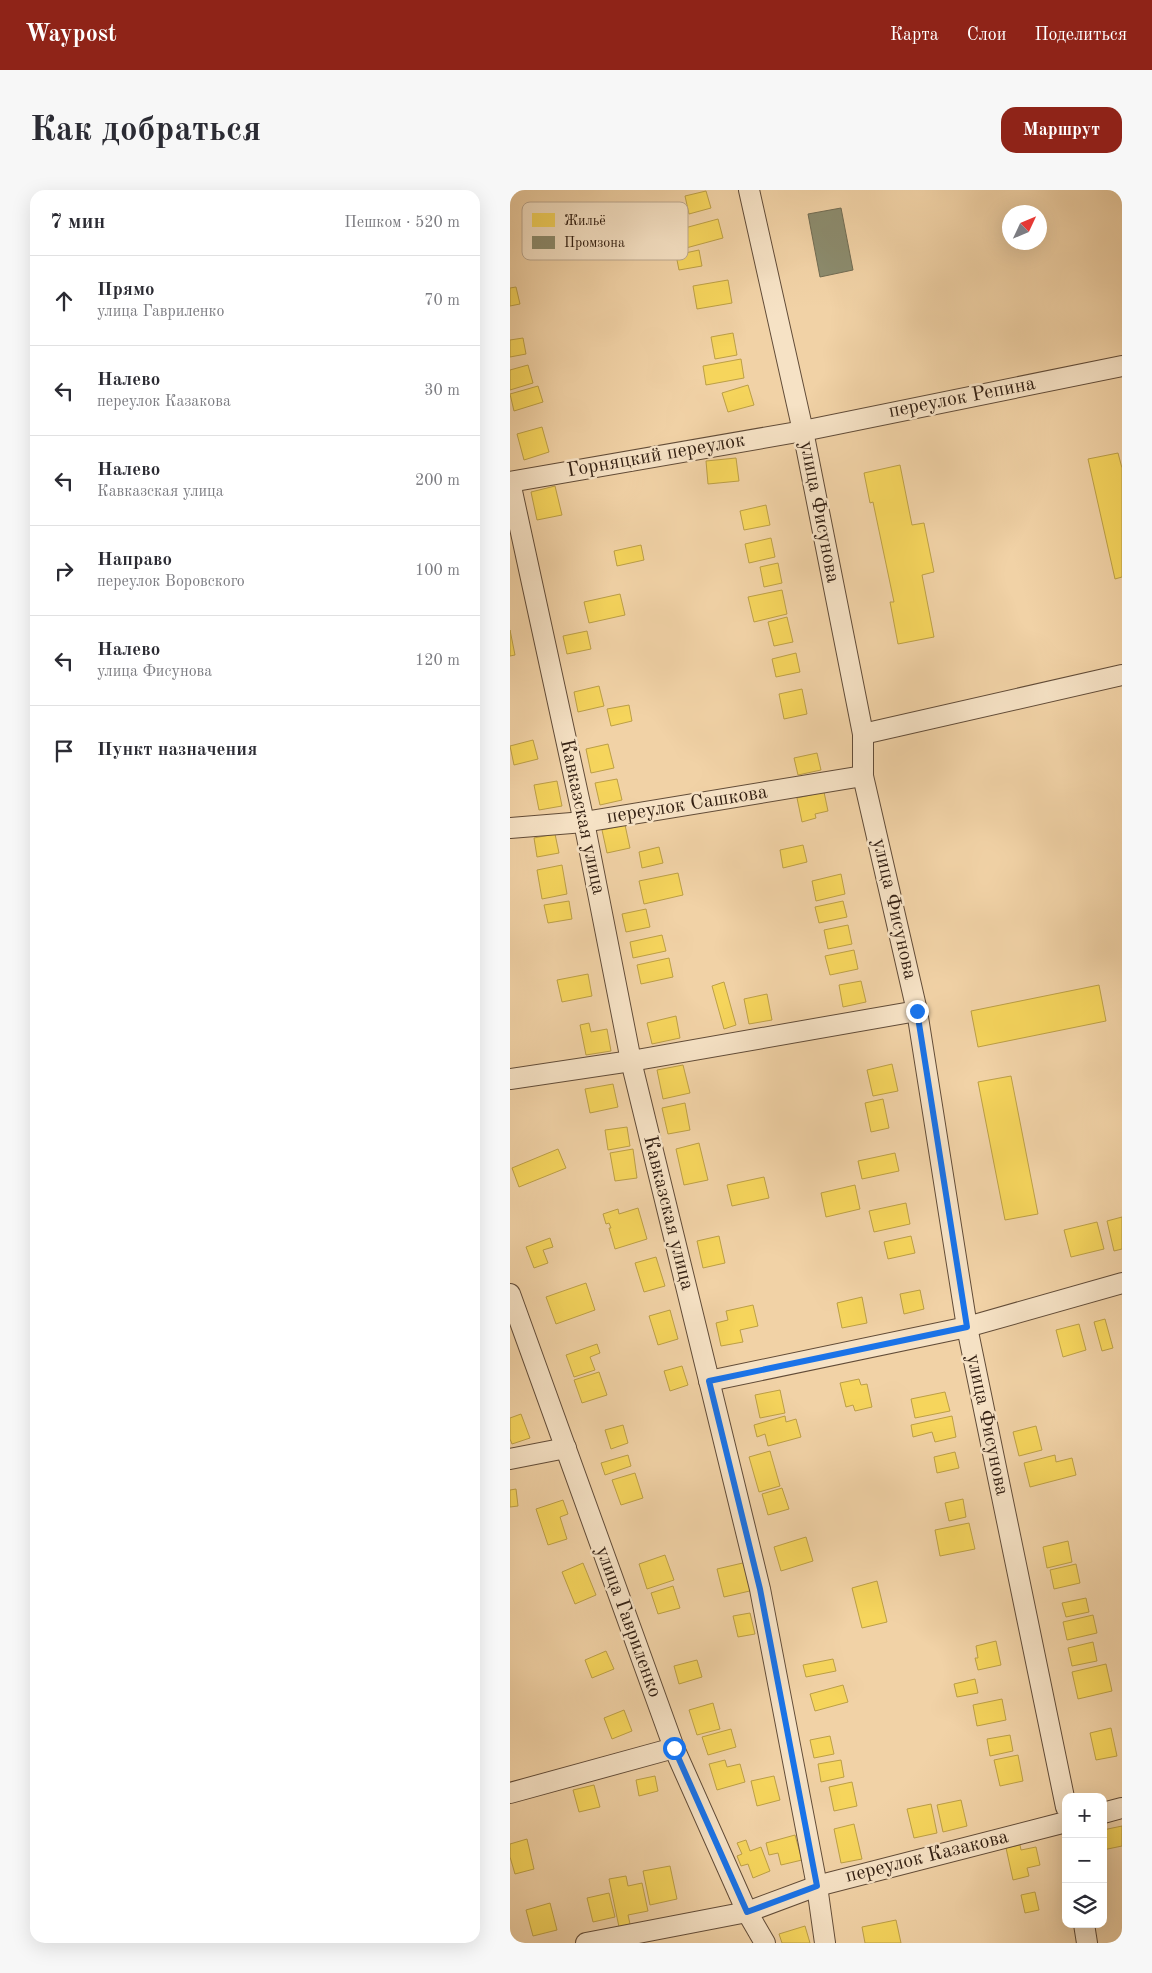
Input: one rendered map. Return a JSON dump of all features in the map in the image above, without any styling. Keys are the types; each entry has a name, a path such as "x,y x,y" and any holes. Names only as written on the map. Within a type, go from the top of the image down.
{"street":[{"name":"улица Фисунова","path":"749,190 803,430 863,734 863,776 917,1011 967,1327 1063,1793"},
{"name":"переулок Репина","path":"803,430 1122,366"},
{"name":"Горняцкий переулок","path":"510,482 803,430"},
{"name":"Кавказская улица","path":"510,482 584,822 631,1061 760,1589 817,1886 824,1943"},
{"path":"863,734 1122,675"},
{"name":"переулок Сашкова","path":"510,828 584,822 863,776"},
{"path":"510,1079 631,1061 917,1011"},
{"path":"709,1381 967,1327 1122,1284"},
{"name":"улица Гавриленко","path":"510,1294 674,1748 747,1912 764,1943"},
{"path":"510,1459 566,1448"},
{"path":"510,1793 674,1748"},
{"path":"1107,1812 1122,1808"},
{"name":"переулок Казакова","path":"586,1943 747,1912 817,1886 1062,1823"},
{"path":"1084,1928 1086,1943"}],"building: Жильё":[{"path":"706,191 711,208 689,214 688,202 685,196"},
{"path":"718,219 723,238 688,247 688,227"},
{"path":"699,250 702,266 679,270 677,260 688,260 688,252"},
{"path":"728,280 732,303 697,309 693,286"},
{"path":"516,287 520,304 510,306 510,288"},
{"path":"733,333 737,355 715,359 711,337"},
{"path":"523,338 526,354 510,357 510,340"},
{"path":"741,359 744,378 706,385 703,366"},
{"path":"528,365 533,383 510,390 510,370"},
{"path":"748,385 754,405 728,412 722,393"},
{"path":"538,386 543,402 514,411 510,394"},
{"path":"542,427 549,452 524,460 517,434"},
{"path":"1118,453 1122,468 1122,577 1115,579 1088,459"},
{"path":"736,458 739,481 708,484 706,461"},
{"path":"900,465 912,525 924,523 934,572 922,575 934,637 898,644 890,602 894,602 873,502 870,503 864,473"},
{"path":"555,486 562,515 537,520 531,492"},
{"path":"766,505 770,525 744,530 740,511"},
{"path":"771,538 775,557 749,563 745,544"},
{"path":"641,545 644,560 617,566 614,551"},
{"path":"778,563 782,583 764,587 760,567"},
{"path":"782,590 787,614 754,622 748,597"},
{"path":"620,594 625,615 589,623 584,602"},
{"path":"787,617 793,642 774,646 768,622"},
{"path":"510,630 515,655 510,656"},
{"path":"587,631 591,649 567,654 563,636"},
{"path":"796,653 800,672 776,677 772,659"},
{"path":"599,686 604,706 578,712 574,692"},
{"path":"802,689 807,714 784,719 779,694"},
{"path":"629,705 632,721 611,726 607,709"},
{"path":"533,740 538,759 514,765 510,746"},
{"path":"608,744 614,768 591,773 586,749"},
{"path":"817,753 821,770 798,775 794,758"},
{"path":"617,779 622,800 600,805 595,783"},
{"path":"557,781 562,806 539,810 534,785"},
{"path":"824,792 828,811 815,814 816,818 802,822 797,798"},
{"path":"625,825 630,848 607,853 602,830"},
{"path":"555,834 559,853 537,857 534,838"},
{"path":"803,845 807,862 783,868 780,850"},
{"path":"659,847 663,863 642,868 639,852"},
{"path":"562,865 567,894 542,899 537,870"},
{"path":"678,873 683,895 644,904 639,881"},
{"path":"841,874 845,894 816,901 812,881"},
{"path":"569,901 572,919 548,923 544,905"},
{"path":"843,901 847,917 819,923 815,907"},
{"path":"646,909 650,927 626,932 622,914"},
{"path":"848,925 852,944 828,949 824,930"},
{"path":"662,935 666,951 633,958 630,942"},
{"path":"854,950 858,969 830,975 825,956"},
{"path":"669,958 673,977 641,984 637,965"},
{"path":"588,974 592,996 562,1002 557,980"},
{"path":"861,981 866,1002 843,1007 839,985"},
{"path":"724,982 736,1025 724,1029 712,986"},
{"path":"1099,985 1106,1021 978,1047 971,1011"},
{"path":"767,994 772,1020 749,1024 744,999"},
{"path":"676,1016 680,1038 652,1044 647,1023"},
{"path":"589,1023 591,1032 607,1029 611,1051 586,1055 580,1025"},
{"path":"892,1064 898,1091 873,1096 867,1070"},
{"path":"683,1065 690,1093 663,1099 657,1070"},
{"path":"1011,1076 1038,1214 1005,1220 978,1082"},
{"path":"613,1084 618,1107 590,1113 585,1089"},
{"path":"883,1099 889,1128 871,1132 865,1103"},
{"path":"685,1103 690,1130 668,1134 662,1108"},
{"path":"627,1127 630,1146 608,1150 605,1130"},
{"path":"699,1143 708,1180 684,1185 676,1149"},
{"path":"558,1149 566,1168 519,1187 512,1168"},
{"path":"633,1149 637,1178 615,1181 610,1153"},
{"path":"895,1153 899,1171 862,1179 858,1161"},
{"path":"764,1177 769,1198 732,1206 727,1185"},
{"path":"855,1185 860,1209 826,1217 821,1193"},
{"path":"906,1203 910,1224 874,1232 869,1211"},
{"path":"638,1208 647,1239 615,1249 609,1228 611,1228 609,1223 606,1224 603,1214 618,1209 619,1214"},
{"path":"1122,1217 1122,1249 1114,1251 1107,1221"},
{"path":"1097,1222 1104,1249 1071,1257 1064,1230"},
{"path":"719,1236 725,1263 703,1268 697,1241"},
{"path":"911,1236 915,1253 888,1259 884,1242"},
{"path":"550,1238 553,1247 543,1250 548,1263 534,1268 526,1247"},
{"path":"656,1257 665,1286 644,1292 635,1263"},
{"path":"586,1283 595,1310 556,1324 546,1297"},
{"path":"920,1290 924,1309 904,1314 900,1294"},
{"path":"862,1297 867,1323 842,1328 837,1303"},
{"path":"753,1305 758,1326 740,1330 743,1342 721,1346 716,1323 728,1320 726,1311"},
{"path":"670,1310 678,1339 658,1345 649,1316"},
{"path":"1105,1319 1113,1348 1102,1351 1094,1322"},
{"path":"1079,1324 1086,1350 1063,1357 1056,1330"},
{"path":"597,1344 600,1353 590,1357 595,1370 574,1377 566,1355"},
{"path":"682,1366 688,1385 670,1391 664,1371"},
{"path":"599,1372 607,1395 582,1403 574,1380"},
{"path":"859,1379 861,1385 867,1384 872,1407 855,1411 853,1405 846,1407 840,1383"},
{"path":"780,1390 785,1413 760,1418 755,1395"},
{"path":"945,1392 950,1411 915,1418 911,1399"},
{"path":"521,1414 530,1438 512,1444 510,1439 510,1418"},
{"path":"785,1416 786,1422 796,1419 801,1437 768,1446 765,1434 757,1437 754,1425"},
{"path":"952,1416 956,1437 935,1442 932,1432 913,1437 911,1425"},
{"path":"623,1425 628,1443 611,1449 605,1430"},
{"path":"1036,1426 1042,1450 1019,1456 1013,1432"},
{"path":"770,1451 780,1486 759,1492 749,1457"},
{"path":"955,1452 959,1468 937,1473 934,1457"},
{"path":"628,1455 631,1466 605,1475 601,1463"},
{"path":"1055,1455 1056,1462 1072,1458 1076,1475 1030,1487 1024,1463"},
{"path":"635,1473 643,1498 621,1505 612,1480"},
{"path":"782,1488 789,1509 768,1515 762,1494"},
{"path":"516,1489 518,1506 510,1507 510,1490"},
{"path":"963,1499 966,1517 949,1521 945,1503"},
{"path":"563,1500 568,1514 560,1517 567,1539 548,1545 536,1509"},
{"path":"969,1523 975,1549 940,1556 935,1530"},
{"path":"806,1537 813,1561 781,1571 774,1547"},
{"path":"1068,1541 1072,1562 1047,1568 1043,1547"},
{"path":"665,1555 674,1580 647,1589 639,1564"},
{"path":"747,1562 754,1590 724,1597 717,1569"},
{"path":"583,1563 596,1595 575,1604 562,1572"},
{"path":"1076,1564 1080,1583 1054,1589 1050,1570"},
{"path":"877,1581 887,1622 862,1628 852,1588"},
{"path":"673,1586 680,1608 658,1614 651,1593"},
{"path":"1086,1598 1089,1612 1066,1617 1062,1603"},
{"path":"750,1613 755,1634 738,1637 733,1616"},
{"path":"1093,1615 1097,1633 1067,1640 1063,1622"},
{"path":"996,1641 1001,1665 978,1670 975,1658 978,1658 976,1646"},
{"path":"1093,1642 1097,1661 1072,1666 1068,1648"},
{"path":"606,1651 614,1669 592,1678 585,1660"},
{"path":"833,1659 836,1671 806,1677 803,1665"},
{"path":"697,1660 702,1677 679,1684 674,1666"},
{"path":"1106,1664 1112,1691 1078,1699 1072,1672"},
{"path":"975,1679 978,1693 957,1697 954,1684"},
{"path":"843,1685 848,1702 815,1711 810,1694"},
{"path":"1002,1699 1006,1720 977,1726 973,1705"},
{"path":"713,1703 720,1729 697,1735 689,1710"},
{"path":"624,1710 632,1731 612,1739 604,1718"},
{"path":"1111,1728 1117,1756 1096,1760 1090,1733"},
{"path":"731,1729 736,1747 708,1755 702,1737"},
{"path":"1010,1735 1013,1751 990,1756 987,1739"},
{"path":"830,1736 834,1754 814,1758 810,1740"},
{"path":"1018,1755 1023,1781 1000,1786 994,1760"},
{"path":"725,1760 727,1767 740,1764 745,1782 717,1790 709,1764"},
{"path":"841,1760 844,1777 821,1782 818,1764"},
{"path":"655,1776 658,1791 639,1796 636,1780"},
{"path":"774,1776 780,1800 757,1806 751,1781"},
{"path":"852,1782 857,1806 834,1811 829,1787"},
{"path":"594,1785 600,1807 579,1812 573,1790"},
{"path":"961,1800 967,1826 943,1832 937,1805"},
{"path":"931,1804 937,1833 914,1838 907,1809"},
{"path":"854,1824 862,1859 841,1863 834,1829"},
{"path":"1122,1826 1122,1846 1107,1849 1107,1829"},
{"path":"795,1835 802,1860 781,1865 778,1853 769,1855 766,1843"},
{"path":"527,1839 534,1869 515,1874 510,1857 510,1844"},
{"path":"746,1840 750,1851 761,1847 770,1871 753,1878 748,1864 741,1866 737,1856 742,1854 737,1843"},
{"path":"1020,1845 1021,1850 1036,1847 1040,1865 1027,1868 1029,1876 1013,1880 1006,1848"},
{"path":"670,1866 677,1899 650,1905 643,1871"},
{"path":"626,1876 628,1886 642,1883 648,1911 628,1915 630,1924 619,1927 609,1879"},
{"path":"1035,1892 1039,1910 1025,1913 1021,1895"},
{"path":"609,1893 615,1917 593,1922 587,1898"},
{"path":"550,1903 557,1930 533,1936 526,1910"},
{"path":"896,1920 901,1943 865,1943 862,1927"},
{"path":"805,1926 810,1943 782,1943 779,1934"}],"building: Промзона":[{"path":"841,208 853,270 820,277 808,214"}],"route":[{"path":"674,1748 747,1912 817,1886 760,1589 709,1381 967,1327 917,1011"}]}
